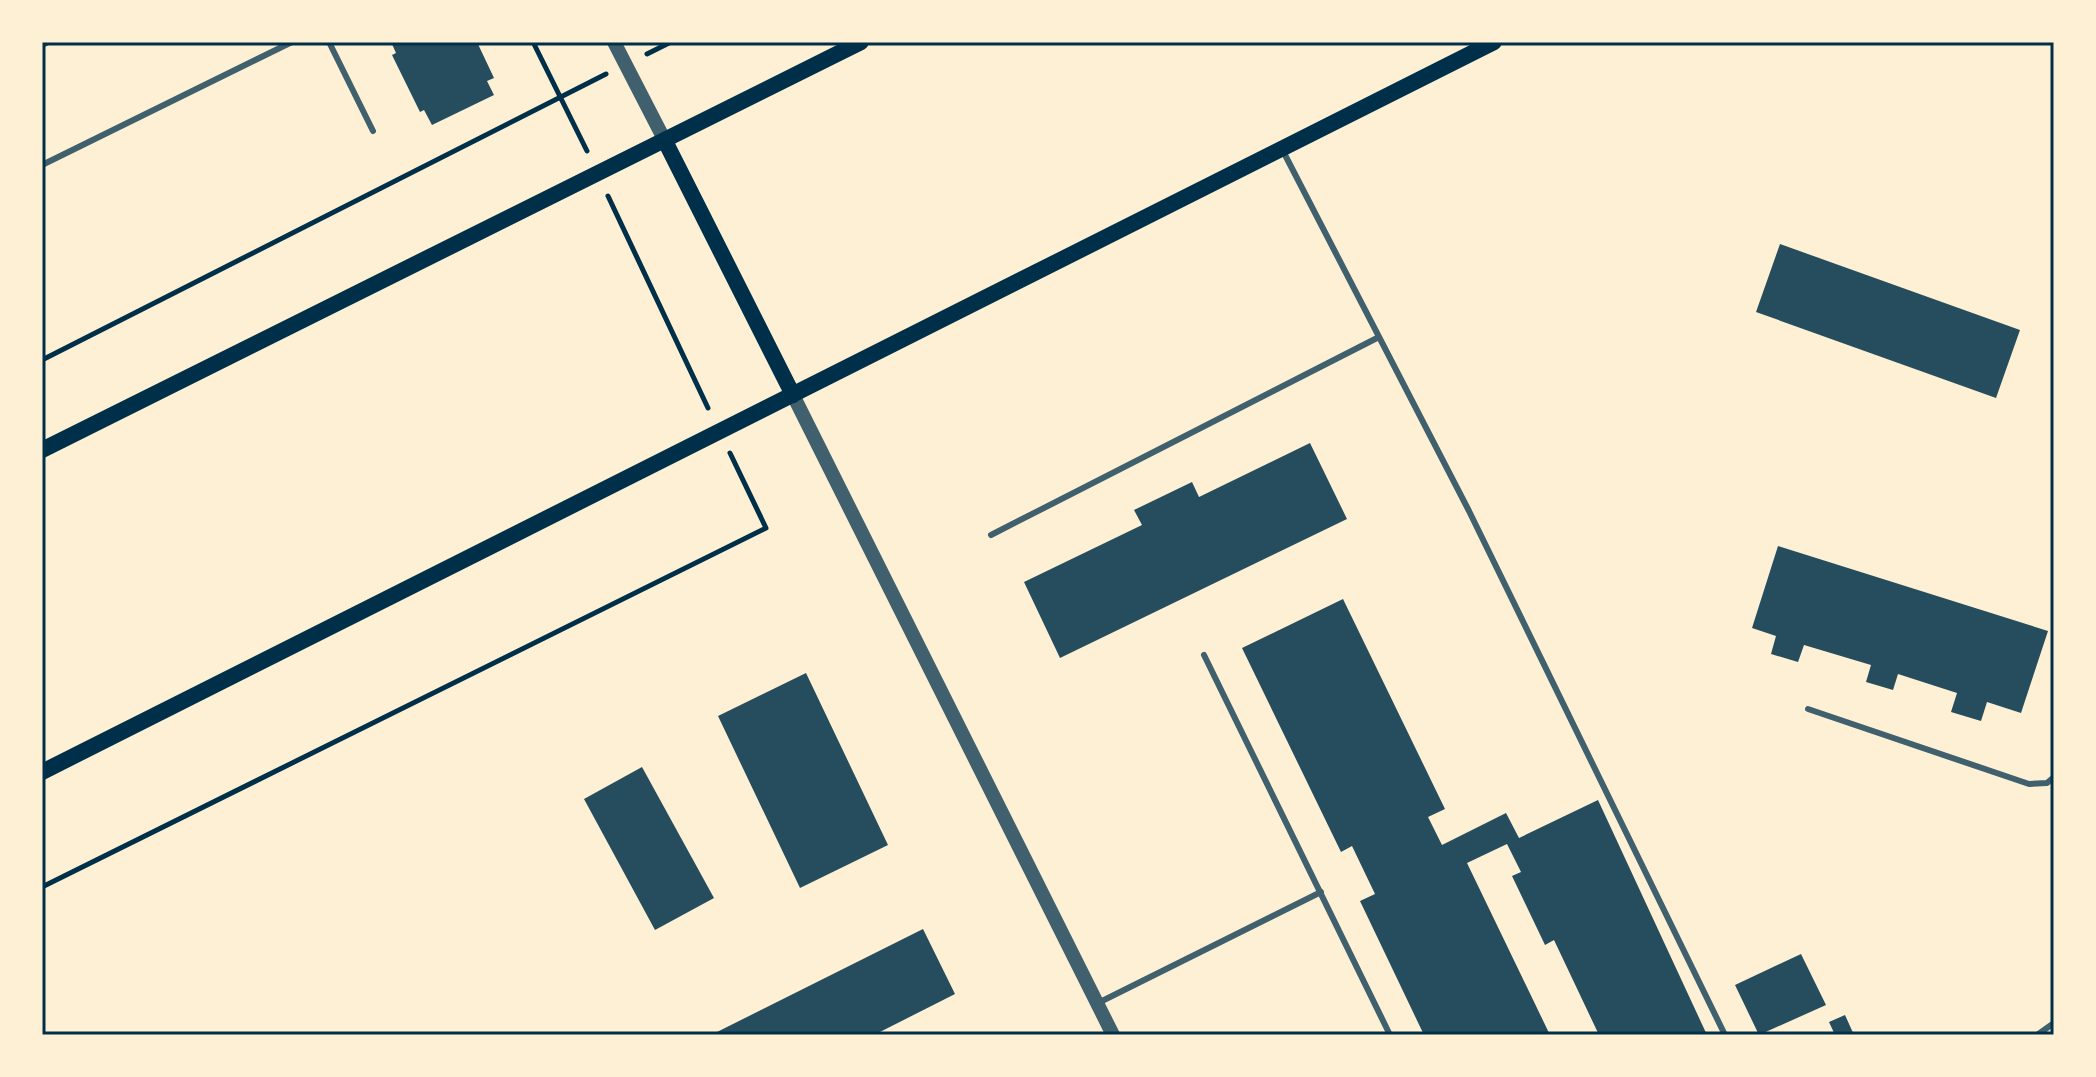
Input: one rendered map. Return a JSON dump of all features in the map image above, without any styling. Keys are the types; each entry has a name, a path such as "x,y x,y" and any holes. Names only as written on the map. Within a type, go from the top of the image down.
{"main road":[{"path":"42,450 861,42"},
{"path":"42,772 1494,42"},
{"path":"665,141 793,395"}],"street":[{"path":"614,42 665,141"},
{"path":"793,395 1113,1035"}],"lane":[{"path":"42,45 48,42"},
{"path":"42,165 292,42"},
{"path":"329,42 373,131"},
{"path":"1282,148 1469,511 1725,1035"},
{"path":"991,535 1379,337"},
{"path":"1204,655 1390,1035"},
{"path":"1808,709 2029,784 2047,783 2054,777"},
{"path":"1097,1003 1321,892"},
{"path":"2037,1035 2054,1023"}],"path":[{"path":"533,42 562,97"},
{"path":"42,360 671,42"}],"building":[{"path":"391,42 477,42 494,78 487,81 494,95 432,125 424,110 420,112 392,55 396,53"},
{"path":"1780,244 2020,330 1996,398 1756,312"},
{"path":"1310,443 1347,519 1060,658 1024,582 1142,525 1134,510 1192,482 1199,497"},
{"path":"1778,546 2048,631 2021,713 1987,702 1981,721 1951,712 1957,693 1898,674 1893,690 1866,682 1871,665 1804,645 1798,662 1771,654 1776,636 1752,628"},
{"path":"1343,599 1445,809 1428,817 1442,845 1506,813 1519,838 1598,800 1707,1035 1599,1035 1554,940 1545,945 1512,876 1521,872 1507,844 1467,863 1550,1035 1424,1035 1360,901 1375,894 1352,846 1341,852 1242,648"},
{"path":"806,673 888,845 800,888 718,716"},
{"path":"642,767 714,898 655,930 584,799"},
{"path":"923,929 955,994 874,1035 711,1035"},
{"path":"1801,954 1826,1005 1759,1035 1735,985"},
{"path":"1845,1015 1854,1035 1835,1035 1829,1022"}]}
